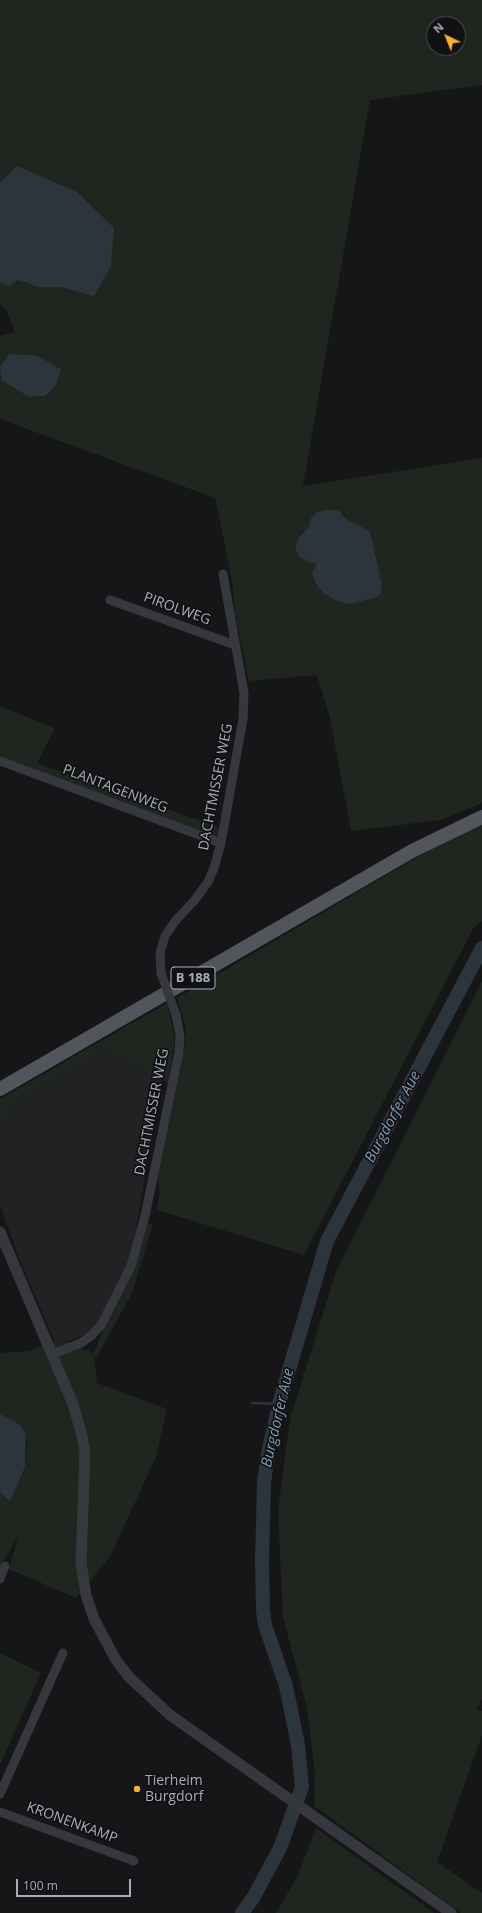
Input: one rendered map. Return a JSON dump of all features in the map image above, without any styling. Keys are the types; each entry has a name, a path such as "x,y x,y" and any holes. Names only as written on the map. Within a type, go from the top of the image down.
{"main road":[{"name":"B 188","path":"0,1089 412,852 482,816"}],"street":[{"name":"DACHTMISSER WEG","path":"53,1354 80,1343 92,1335 102,1324 131,1266 145,1216 180,1052 180,1036 176,1015 161,973 160,953 165,936 176,920 208,882 221,843 243,720 244,693 224,574"},
{"name":"PIROLWEG","path":"110,600 235,645"},
{"name":"PLANTAGENWEG","path":"0,761 221,843"},
{"path":"0,1232 73,1404 85,1452 81,1563 86,1595 94,1619 105,1641 129,1677 149,1698 170,1715 451,1913"},
{"path":"0,1579 5,1566"},
{"path":"0,1794 62,1653"},
{"name":"KRONENKAMP","path":"0,1812 134,1861"}],"shaded area":[{"path":"0,0 482,0 482,85 370,100 303,486 482,458 482,803 441,820 351,831 330,718 317,675 249,681 235,614 232,580 215,498 0,419 0,372 1,380 29,397 45,396 61,369 36,355 9,354 0,366 0,336 15,332 7,311 0,305 0,282 9,285 18,280 38,287 59,287 70,290 17,166 0,182","holes":["344,514 348,520 370,531 382,584 317,563 299,537 309,527"]},
{"path":"17,166 77,192 114,228 111,266 94,296 60,287 38,287 18,280 9,286 0,282 0,182"},
{"path":"9,354 36,355 61,369 56,385 45,396 29,397 1,380 0,366"},
{"path":"338,510 348,520 370,531 382,584 381,594 377,597 350,604 337,601 325,594 316,584 312,573 317,563 309,563 299,556 295,547 299,537 309,527 311,518 317,512"},
{"path":"0,706 55,728 37,763 221,828 218,835 209,836 0,757"},
{"path":"482,824 482,921 473,929 304,1255 157,1210 160,1191 157,1175 184,1049 186,1029 177,998 448,839"},
{"path":"482,981 482,1699 477,1709 482,1711 482,1735 437,1862 482,1893 482,1913 461,1913 314,1806 315,1773 307,1708 283,1617 278,1510 290,1419 336,1272"},
{"path":"167,1003 175,1040 168,1082 106,1050 16,1102 0,1126 0,1099"},
{"path":"106,1050 162,1078 130,1262 100,1321 88,1333 67,1342 54,1340 20,1261 0,1205 0,1126 16,1102"},
{"path":"145,1224 153,1224 132,1293 96,1359 94,1355 97,1383 167,1409 156,1457 110,1557 76,1598 9,1569 18,1537 0,1568 0,1492 10,1502 25,1467 27,1445 26,1433 19,1424 0,1414 0,1353 30,1351 54,1340 67,1342 94,1353"},
{"path":"0,1414 19,1424 26,1433 25,1467 10,1502 0,1492"},
{"path":"0,1653 41,1673 0,1765"},
{"path":"316,1828 434,1913 276,1913 298,1875"}],"waterway":[{"name":"Burgdorfer Aue","path":"242,1913 253,1898 280,1848 302,1787 298,1745 286,1686 265,1625 263,1611 262,1562 264,1483 268,1453 279,1404 327,1241 482,948"},
{"path":"252,1403 279,1404"}],"place":[{"name":"Tierheim Burgdorf","path":"137,1789"}]}
